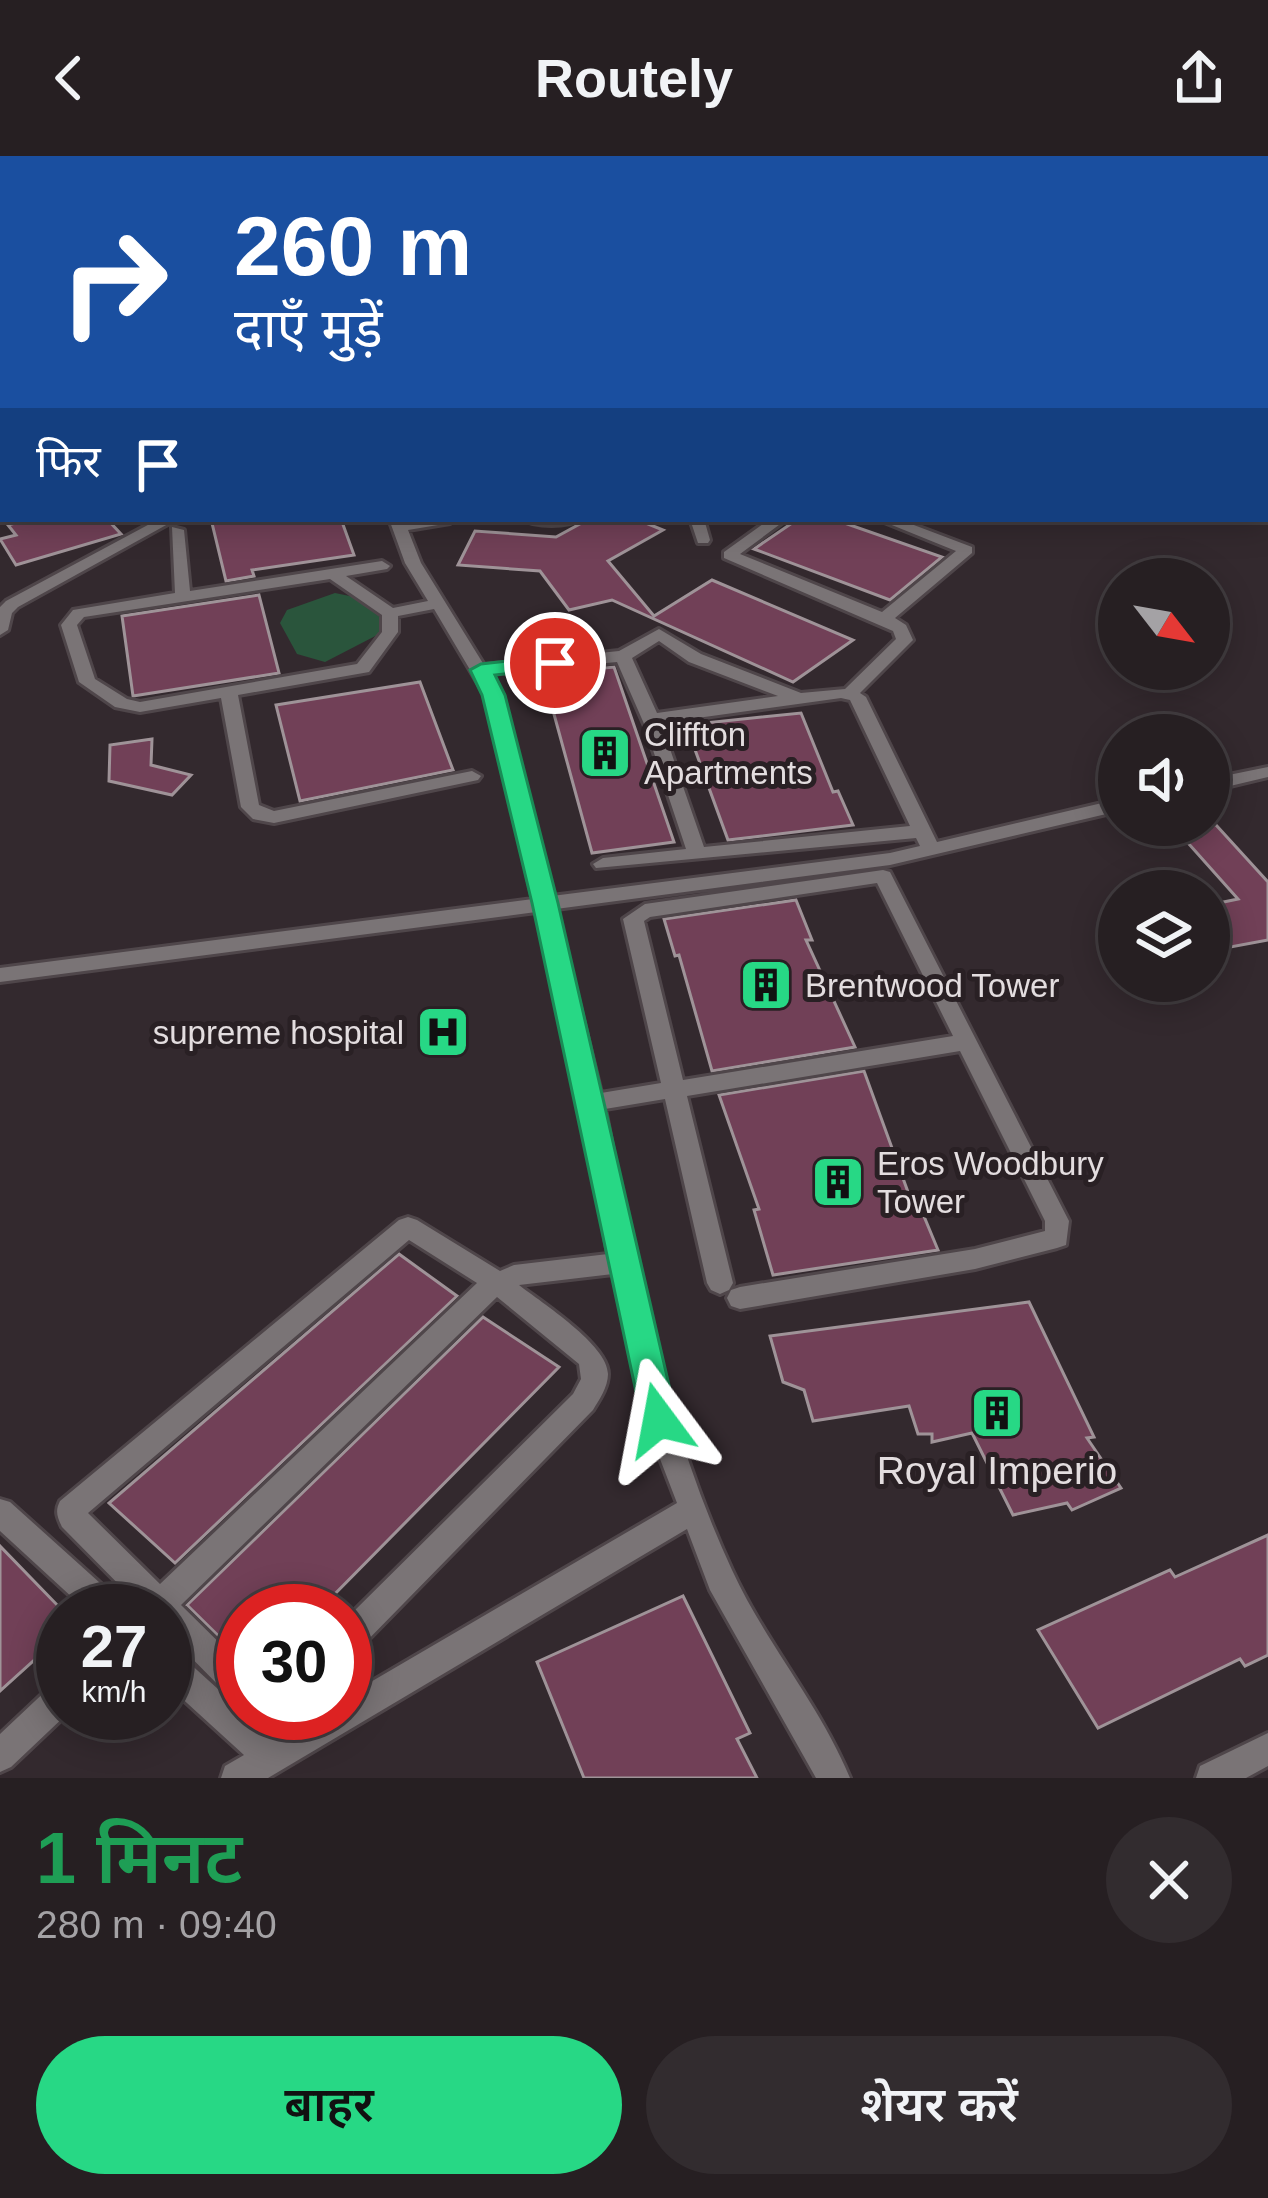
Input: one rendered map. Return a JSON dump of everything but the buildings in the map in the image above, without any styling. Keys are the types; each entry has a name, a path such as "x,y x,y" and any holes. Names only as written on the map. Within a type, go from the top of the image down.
{"street":[{"path":"698,522 703,540"},
{"path":"650,718 849,694 902,646 900,628 729,555 776,522"},
{"path":"884,620 967,550 892,522"},
{"path":"0,630 4,606 164,523 183,596"},
{"path":"396,523 437,604 494,695 592,1103 659,1420 721,1580 834,1778"},
{"path":"382,566 89,610 69,625 87,682 121,703 140,707 362,668 390,632 390,614"},
{"path":"333,574 390,614 437,604"},
{"path":"481,670 622,656 659,634 695,658 802,699"},
{"path":"622,656 650,718 698,854"},
{"path":"229,693 250,807 260,815 274,817 472,776"},
{"path":"849,694 861,702 927,840"},
{"path":"1230,780 1268,772"},
{"path":"603,864 927,840 1098,809"},
{"path":"0,975 890,859 927,840"},
{"path":"883,875 964,1042 1057,1221 1057,1238 975,1259 730,1291 670,1089 633,919 646,911 883,875"},
{"path":"592,1103 964,1042"},
{"path":"143,1584 72,1517 74,1504 408,1227 497,1282 588,1355 596,1366 596,1381 584,1402 372,1614"},
{"path":"181,1584 497,1282 514,1275 623,1263"},
{"path":"237,1778 694,1509"},
{"path":"1,1515 79,1584"},
{"path":"192,1634 216,1659"},
{"path":"192,1686 271,1758"},
{"path":"0,1756 36,1722"},
{"path":"1212,1778 1268,1749"}],"green space":[{"path":"335,593 374,601 389,622 385,631 325,662 297,654 280,623 287,610"}],"place":[{"name":"Cliffton Apartments","path":"605,753"},
{"name":"Brentwood Tower","path":"766,985"},
{"name":"supreme hospital","path":"443,1032"},
{"name":"Eros Woodbury Tower","path":"838,1182"},
{"name":"Royal Imperio","path":"997,1413"}],"route":[{"path":"555,663 481,670 494,695 545,903 659,1420"}]}
